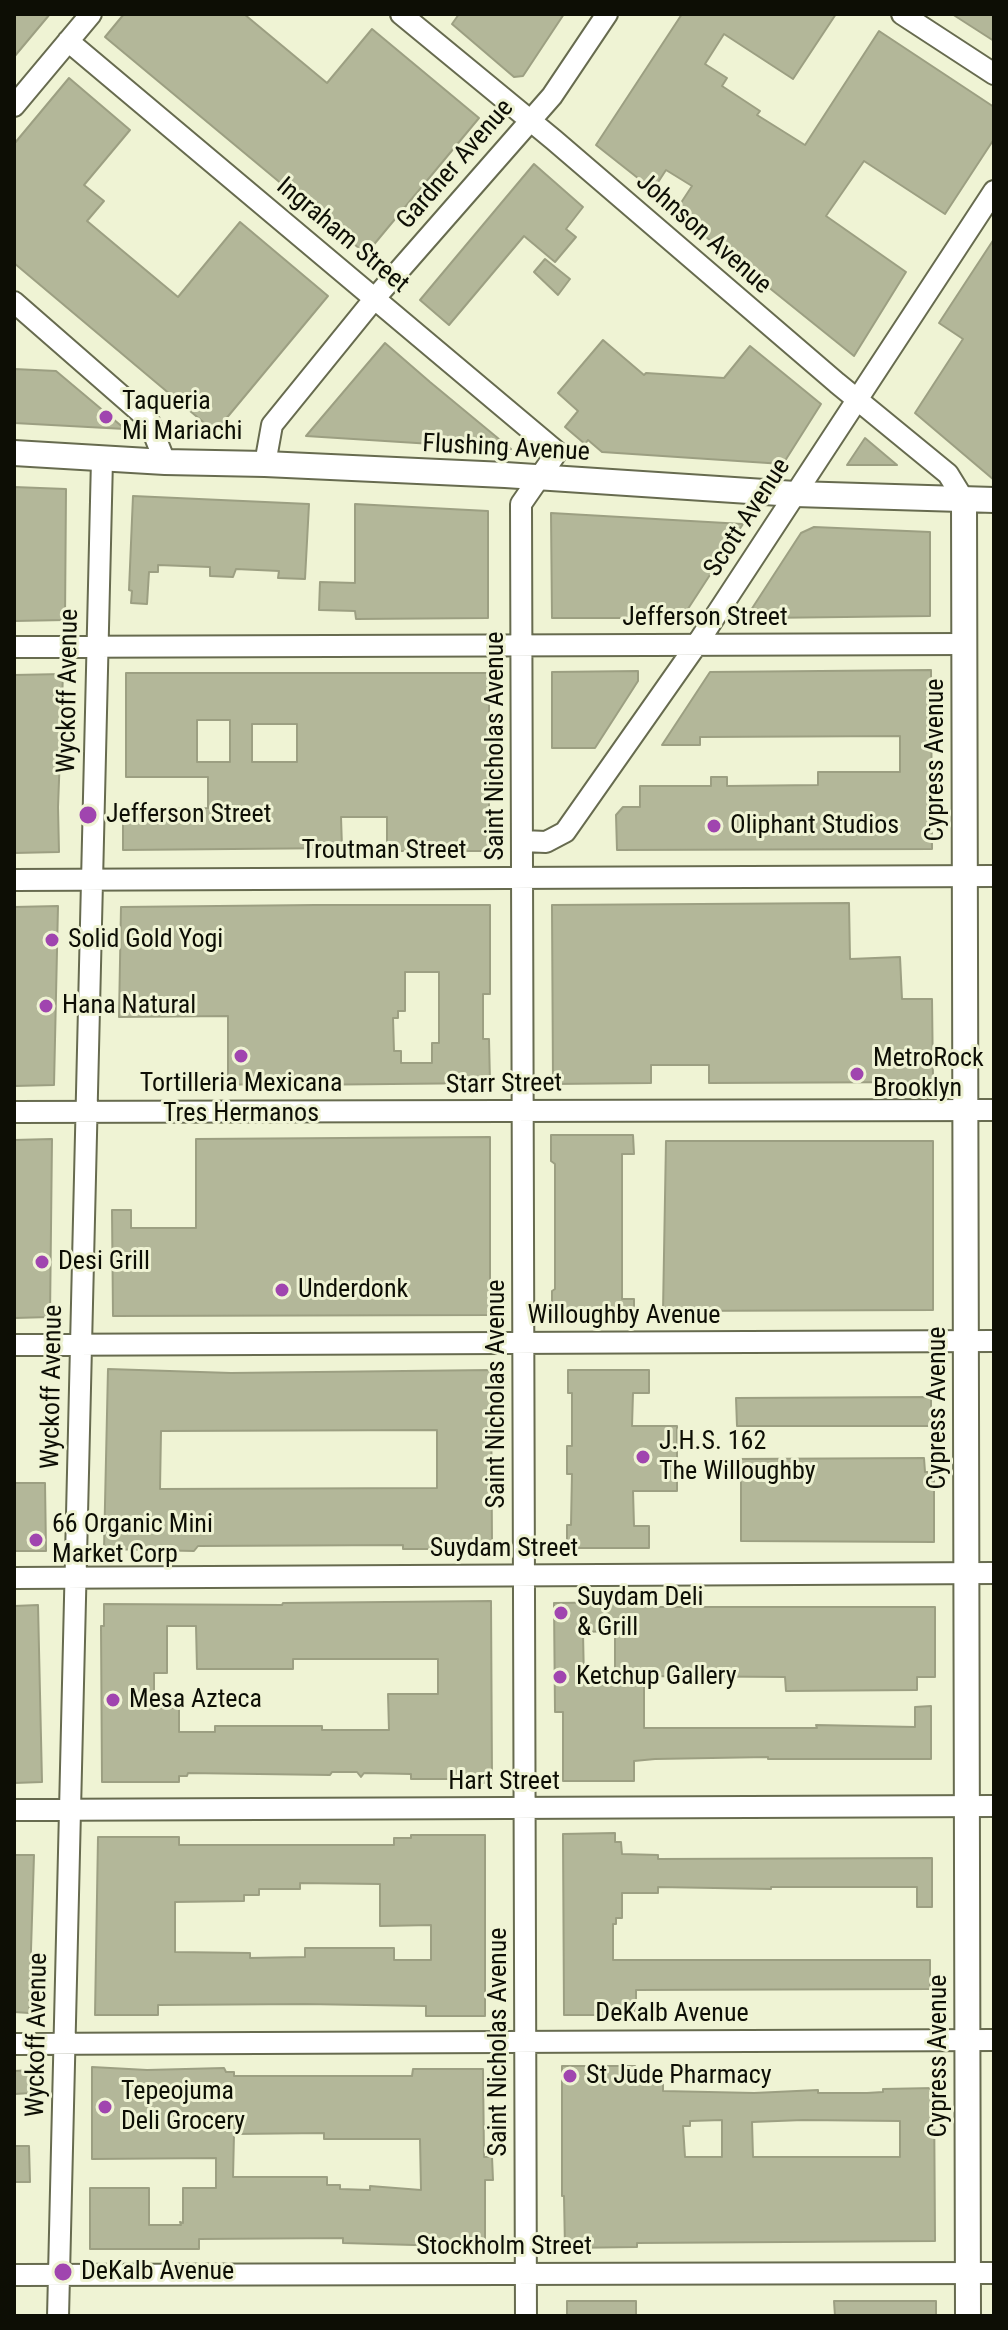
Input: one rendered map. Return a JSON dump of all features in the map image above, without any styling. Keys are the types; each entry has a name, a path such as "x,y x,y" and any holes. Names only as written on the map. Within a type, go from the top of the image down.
{"main road":[{"name":"Flushing Avenue","path":"14,453 539,478 795,494 994,500"},
{"name":"Cypress Avenue","path":"964,500 968,2316"}],"street":[{"path":"14,106 91,14"},
{"name":"Johnson Avenue","path":"401,14 948,474 964,500"},
{"name":"Gardner Avenue","path":"265,464 272,425 375,298 552,96 607,14"},
{"path":"902,14 994,74"},
{"name":"Ingraham Street","path":"68,41 557,452 539,478"},
{"name":"Scott Avenue","path":"522,841 546,842 565,832 697,644 994,191"},
{"path":"14,302 148,419 165,462"},
{"name":"Wyckoff Avenue","path":"58,2316 102,459"},
{"name":"Saint Nicholas Avenue","path":"526,2316 521,504 539,478"},
{"name":"Jefferson Street","path":"14,647 964,644"},
{"name":"Troutman Street","path":"14,880 994,876"},
{"name":"Starr Street","path":"14,1112 994,1110"},
{"name":"Willoughby Avenue","path":"14,1345 994,1341"},
{"name":"Suydam Street","path":"14,1578 994,1573"},
{"name":"Hart Street","path":"14,1810 994,1806"},
{"name":"DeKalb Avenue","path":"14,2044 994,2040"},
{"name":"Stockholm Street","path":"14,2275 994,2273"}],"building":[{"path":"14,14 50,14 14,57"},
{"path":"124,14 244,14 327,83 372,29 479,118 366,254 105,37"},
{"path":"459,14 564,14 523,76 514,77 452,24"},
{"path":"682,14 836,14 793,79 724,34 705,64 727,78 722,86 760,111 757,115 805,145 879,31 994,107 994,139 945,214 864,161 826,216 906,272 854,356 675,212 692,186 666,170 653,190 596,145"},
{"path":"952,14 994,14 994,41"},
{"path":"69,78 130,130 84,185 104,201 87,221 178,297 240,222 328,296 215,432 14,263 14,144"},
{"path":"534,164 583,207 566,229 576,237 555,262 524,236 449,325 420,300"},
{"path":"994,239 994,480 915,413 963,339 939,323"},
{"path":"545,259 570,279 558,295 534,272"},
{"path":"603,340 644,375 724,378 750,346 821,404 783,464 602,452 588,440 585,444 565,427 578,411 558,393"},
{"path":"385,343 430,382 511,449 306,436"},
{"path":"14,369 56,371 125,429 14,423"},
{"path":"865,438 897,465 847,465"},
{"path":"14,487 66,489 65,620 14,621"},
{"path":"133,496 309,504 305,579 278,578 279,571 236,569 233,577 210,576 210,567 158,565 158,572 149,572 147,604 131,603"},
{"path":"355,504 488,511 488,618 356,619 355,611 319,610 320,582 355,583"},
{"path":"551,513 743,524 682,618 552,618"},
{"path":"814,527 930,532 930,616 760,618 751,610 801,533"},
{"path":"931,670 932,849 617,850 616,815 623,807 640,807 640,786 711,786 711,777 727,777 727,786 818,785 818,772 900,772 900,736 700,737 700,745 662,745 710,672"},
{"path":"638,671 638,681 595,748 552,748 552,672"},
{"path":"126,673 489,673 489,851 387,851 387,817 341,817 342,848 123,850 123,809 208,808 208,777 126,777","holes":["197,720 230,720 230,762 197,762","252,724 297,724 297,762 252,762"]},
{"path":"63,674 59,852 14,853 14,675"},
{"path":"849,903 850,959 900,957 902,999 932,999 933,1082 709,1083 709,1065 651,1065 651,1083 553,1084 552,905"},
{"path":"490,905 490,994 483,994 483,1039 489,1039 490,1083 293,1085 293,1080 254,1080 254,1084 228,1085 228,1016 119,1017 121,907","holes":["405,972 439,972 439,1043 432,1043 432,1063 401,1063 401,1051 394,1051 393,1018 398,1018 398,1011 405,1011"]},
{"path":"58,906 54,1085 14,1086 14,907"},
{"path":"551,1135 633,1135 634,1154 622,1154 622,1299 634,1299 634,1317 552,1317 552,1291 555,1289 555,1164 551,1161"},
{"path":"490,1137 490,1315 113,1316 112,1210 131,1210 131,1228 196,1228 196,1139"},
{"path":"52,1139 50,1317 14,1318 14,1140"},
{"path":"666,1141 933,1141 933,1310 663,1311"},
{"path":"108,1369 231,1373 491,1370 492,1549 403,1549 403,1545 198,1546 194,1551 104,1549","holes":["437,1430 437,1488 160,1489 161,1431"]},
{"path":"568,1370 649,1370 649,1393 633,1393 632,1426 677,1426 677,1491 633,1491 634,1526 649,1526 649,1548 567,1548 567,1525 571,1525 572,1474 567,1474 567,1446 572,1446 572,1393 568,1393"},
{"path":"931,1397 931,1426 737,1426 736,1398"},
{"path":"924,1458 925,1472 934,1472 934,1542 741,1541 741,1476 733,1476 733,1459"},
{"path":"14,1483 45,1483 46,1551 14,1551"},
{"path":"491,1601 492,1783 469,1783 467,1779 411,1779 411,1774 364,1773 361,1777 357,1772 332,1772 330,1775 188,1773 187,1776 179,1776 179,1782 102,1782 101,1626 104,1626 104,1604","holes":["167,1626 196,1626 197,1669 293,1669 293,1659 438,1659 438,1694 388,1694 389,1730 322,1730 322,1726 215,1726 215,1732 179,1732 179,1708 154,1708 154,1673 167,1673"]},
{"path":"643,1602 643,1607 935,1607 935,1677 917,1677 917,1690 786,1691 785,1677 644,1676 644,1728 915,1727 915,1707 931,1706 931,1759 655,1759 634,1761 634,1781 563,1781 563,1712 555,1712 554,1603","holes":["615,1631 615,1683 584,1683 583,1632"]},
{"path":"38,1605 42,1782 14,1783 14,1606"},
{"path":"615,1833 615,1842 621,1842 622,1854 658,1855 658,1859 932,1858 932,1907 917,1907 917,1887 658,1887 658,1893 622,1893 622,1918 616,1918 616,1924 613,1924 613,1960 930,1960 930,1989 636,1990 636,2011 614,2011 614,2015 564,2015 563,1834"},
{"path":"411,1835 485,1835 485,2016 426,2016 426,2006 305,2004 158,2005 158,2015 95,2015 98,1837 179,1837 179,1845 394,1845 394,1838 411,1838","holes":["300,1883 380,1884 380,1926 431,1925 431,1960 394,1960 394,1948 305,1948 305,1957 250,1958 250,1953 175,1952 175,1902 244,1901 244,1895 259,1895 259,1889 300,1889"]},
{"path":"14,1855 34,1855 29,2013 14,2012"},
{"path":"562,2066 635,2066 636,2072 663,2072 663,2091 754,2093 818,2090 818,2093 867,2093 883,2092 883,2089 934,2088 935,2241 637,2243 637,2247 565,2248","holes":["722,2120 722,2157 685,2157 683,2126 690,2126 690,2121","900,2121 900,2157 753,2157 752,2122"]},
{"path":"92,2067 147,2070 224,2068 226,2072 234,2072 234,2076 412,2076 413,2069 483,2069 484,2157 492,2157 493,2180 485,2180 485,2247 343,2243 343,2238 199,2239 199,2249 90,2249 90,2188 149,2188 149,2225 181,2225 183,2188 216,2188 216,2158 92,2159","holes":["324,2133 324,2139 420,2139 421,2190 370,2186 370,2190 340,2189 340,2185 327,2185 327,2177 233,2177 234,2134"]},
{"path":"31,2070 32,2093 14,2094 14,2071"},
{"path":"14,2146 29,2146 30,2182 14,2182"},
{"path":"567,2301 636,2301 636,2316 567,2316"},
{"path":"834,2301 936,2301 936,2316 835,2316"}],"place":[{"name":"Taqueria Mi Mariachi","path":"106,417"},
{"name":"Jefferson Street","path":"88,815"},
{"name":"Oliphant Studios","path":"714,826"},
{"name":"Solid Gold Yogi","path":"52,940"},
{"name":"Hana Natural","path":"46,1006"},
{"name":"Tortilleria Mexicana Tres Hermanos","path":"241,1056"},
{"name":"MetroRock Brooklyn","path":"857,1074"},
{"name":"Desi Grill","path":"42,1262"},
{"name":"Underdonk","path":"282,1290"},
{"name":"J.H.S. 162 The Willoughby","path":"643,1457"},
{"name":"66 Organic Mini Market Corp","path":"36,1540"},
{"name":"Suydam Deli & Grill","path":"561,1613"},
{"name":"Ketchup Gallery","path":"560,1677"},
{"name":"Mesa Azteca","path":"113,1700"},
{"name":"St Jude Pharmacy","path":"570,2076"},
{"name":"Tepeojuma Deli Grocery","path":"105,2107"},
{"name":"DeKalb Avenue","path":"63,2272"}]}
